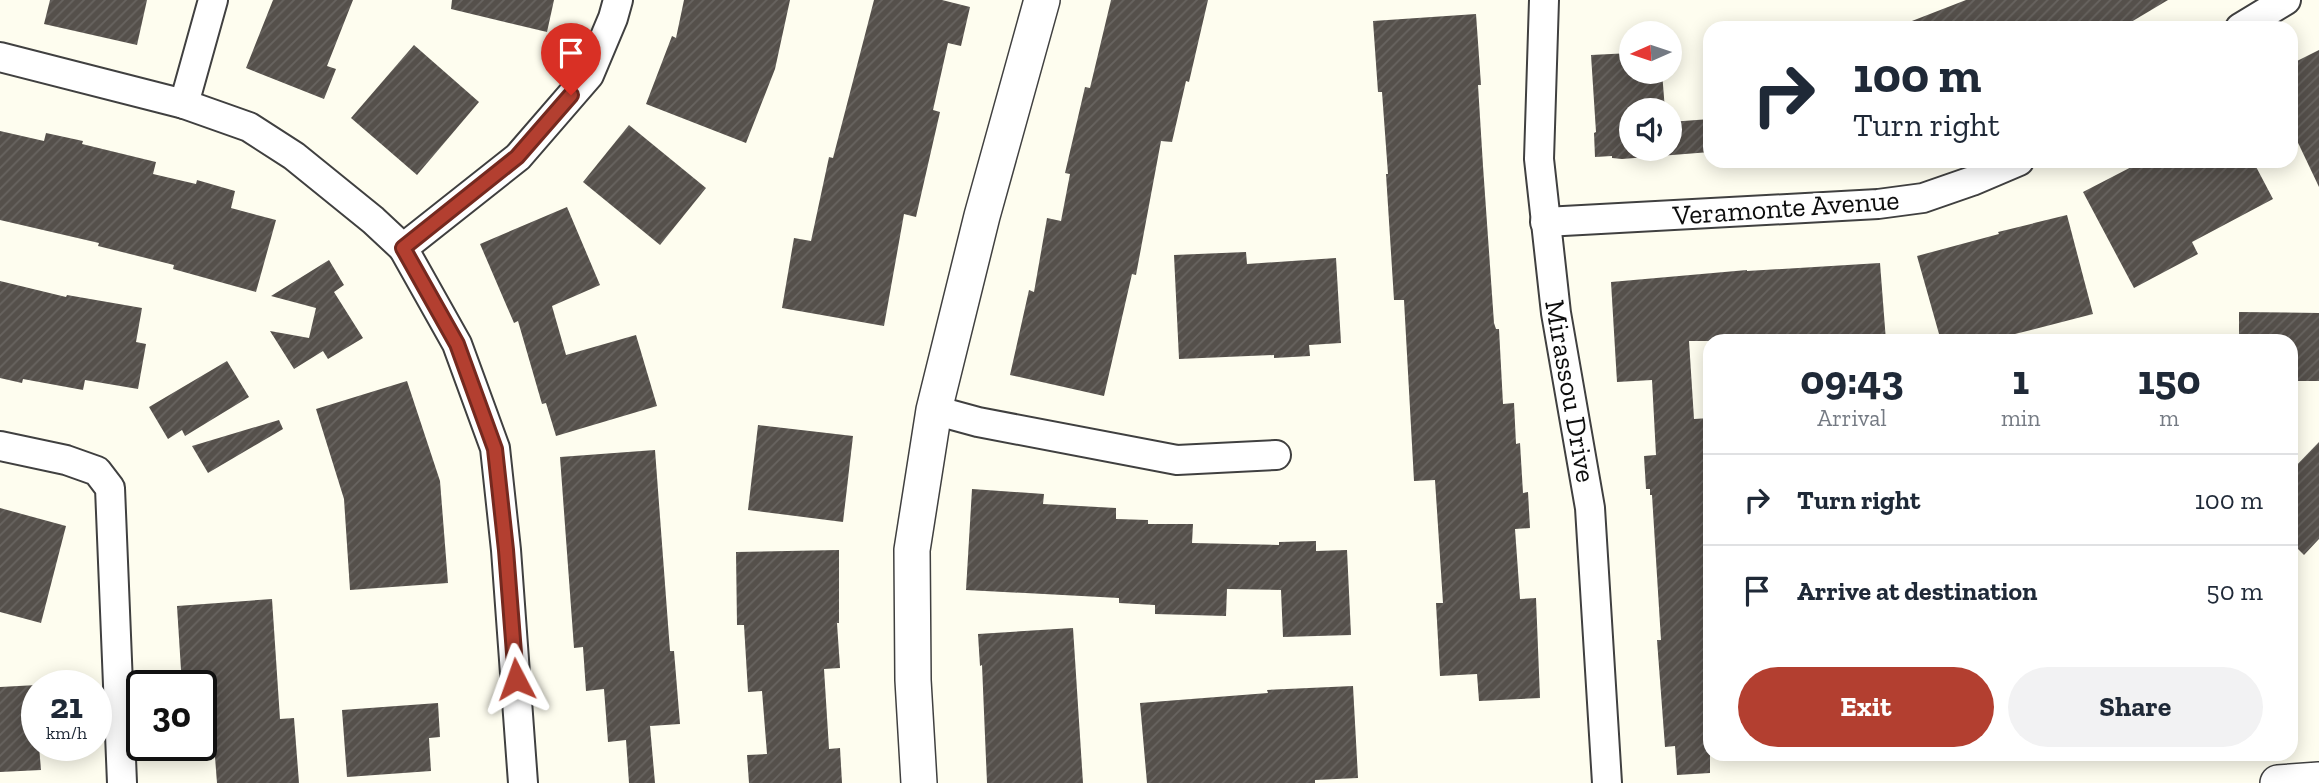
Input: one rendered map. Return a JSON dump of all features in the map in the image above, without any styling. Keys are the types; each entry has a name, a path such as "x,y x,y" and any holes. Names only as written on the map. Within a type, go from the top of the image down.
{"street":[{"path":"184,104 213,0"},
{"path":"403,248 517,157 589,75 618,0"},
{"path":"919,783 913,680 912,550 934,410 982,216 1042,0"},
{"name":"Mirassou Drive","path":"1544,0 1539,159 1556,313 1590,508 1607,783"},
{"path":"2252,21 2286,0"},
{"path":"0,57 184,104 249,127 294,156 403,248 457,344 495,449 506,550 523,783"},
{"name":"Veramonte Avenue","path":"1545,222 1878,204 1923,198 2003,168"},
{"path":"934,410 978,422 1177,460 1276,455"},
{"path":"0,446 66,460 97,471 110,488 122,783"},
{"path":"2278,783 2319,780"}],"building":[{"path":"50,0 147,0 137,45 44,24"},
{"path":"273,0 353,0 327,66 336,69 324,99 246,68"},
{"path":"452,0 554,0 547,32 451,9"},
{"path":"684,0 790,0 775,69 746,143 646,104 672,36 676,38"},
{"path":"874,0 942,0 970,7 961,46 948,43 933,110 940,112 916,217 904,214 884,326 782,308 794,238 811,241 829,157 833,158"},
{"path":"1111,0 1208,0 1172,142 1161,141 1136,275 1132,274 1104,396 1010,375 1029,290 1034,292 1047,218 1061,221 1070,174 1065,173 1085,87 1090,88"},
{"path":"1966,0 2168,0 2133,21 1912,21"},
{"path":"1476,14 1481,85 1478,85 1494,323 1496,329 1499,329 1503,404 1514,403 1523,493 1528,492 1530,528 1515,529 1520,599 1536,598 1540,698 1479,701 1477,674 1440,676 1436,603 1443,603 1435,480 1414,481 1404,300 1394,300 1382,92 1378,92 1373,21"},
{"path":"414,45 479,102 417,175 351,118"},
{"path":"2319,50 2319,187 2298,143 2298,60"},
{"path":"1619,54 1619,84 1663,84 1664,98 1619,98 1619,159 1612,156 1595,157 1591,55"},
{"path":"1703,120 1703,153 1682,154 1682,121"},
{"path":"629,125 706,188 660,245 583,182"},
{"path":"0,131 44,141 46,133 83,141 82,144 156,162 153,174 196,184 197,180 235,191 231,208 276,220 256,292 173,269 174,265 98,246 99,243 0,220"},
{"path":"2129,168 2257,168 2273,199 2192,242 2198,254 2134,288 2083,192"},
{"path":"567,207 600,285 552,306 566,355 636,335 657,406 556,436 546,403 542,404 518,321 514,323 480,244"},
{"path":"2067,215 2093,314 2015,334 1939,334 1917,256 1999,234 1998,232"},
{"path":"1246,252 1247,264 1336,258 1341,343 1309,345 1310,356 1179,359 1174,255"},
{"path":"329,260 344,285 334,292 363,338 328,359 323,351 294,369 270,331 309,338 316,308 271,296"},
{"path":"1880,263 1885,334 1703,334 1703,341 1689,341 1694,419 1703,418 1703,761 1710,761 1710,773 1677,775 1675,746 1665,747 1657,640 1661,640 1652,495 1650,489 1646,489 1644,456 1656,455 1652,380 1617,382 1611,282"},
{"path":"0,281 66,297 67,295 142,308 136,342 146,344 138,389 85,380 83,390 23,379 22,383 0,378"},
{"path":"2239,312 2319,313 2319,381 2298,381 2298,334 2239,334"},
{"path":"227,361 249,397 185,436 182,430 168,439 149,407"},
{"path":"407,381 440,481 448,583 350,590 344,499 316,409"},
{"path":"279,420 283,429 208,473 192,446"},
{"path":"758,425 853,436 843,522 748,510"},
{"path":"2319,442 2319,539 2304,555 2298,549 2298,464"},
{"path":"655,450 670,651 674,651 680,724 650,726 655,783 629,783 626,740 608,742 604,689 586,691 583,647 574,648 560,457"},
{"path":"972,489 1044,494 1043,504 1116,508 1116,519 1148,520 1148,524 1193,524 1192,543 1279,545 1279,542 1316,541 1316,551 1347,550 1351,635 1283,637 1281,590 1227,589 1226,616 1155,614 1155,605 1119,603 1119,598 966,590"},
{"path":"0,508 66,526 41,623 0,612"},
{"path":"839,550 837,623 840,668 824,669 829,749 840,748 842,783 749,783 747,755 767,754 762,691 748,692 744,625 737,625 736,552"},
{"path":"272,599 280,719 294,718 299,783 217,783 217,670 181,670 177,606"},
{"path":"1073,628 1083,783 987,783 982,665 980,666 978,634"},
{"path":"21,686 21,761 40,761 41,770 0,772 0,687"},
{"path":"1353,686 1358,778 1315,780 1315,783 1147,783 1140,703 1268,693 1267,690"},
{"path":"438,703 440,737 429,738 431,771 347,777 342,710"}],"route":[{"path":"516,679 495,449 457,344 403,248 517,157 571,95"}]}
